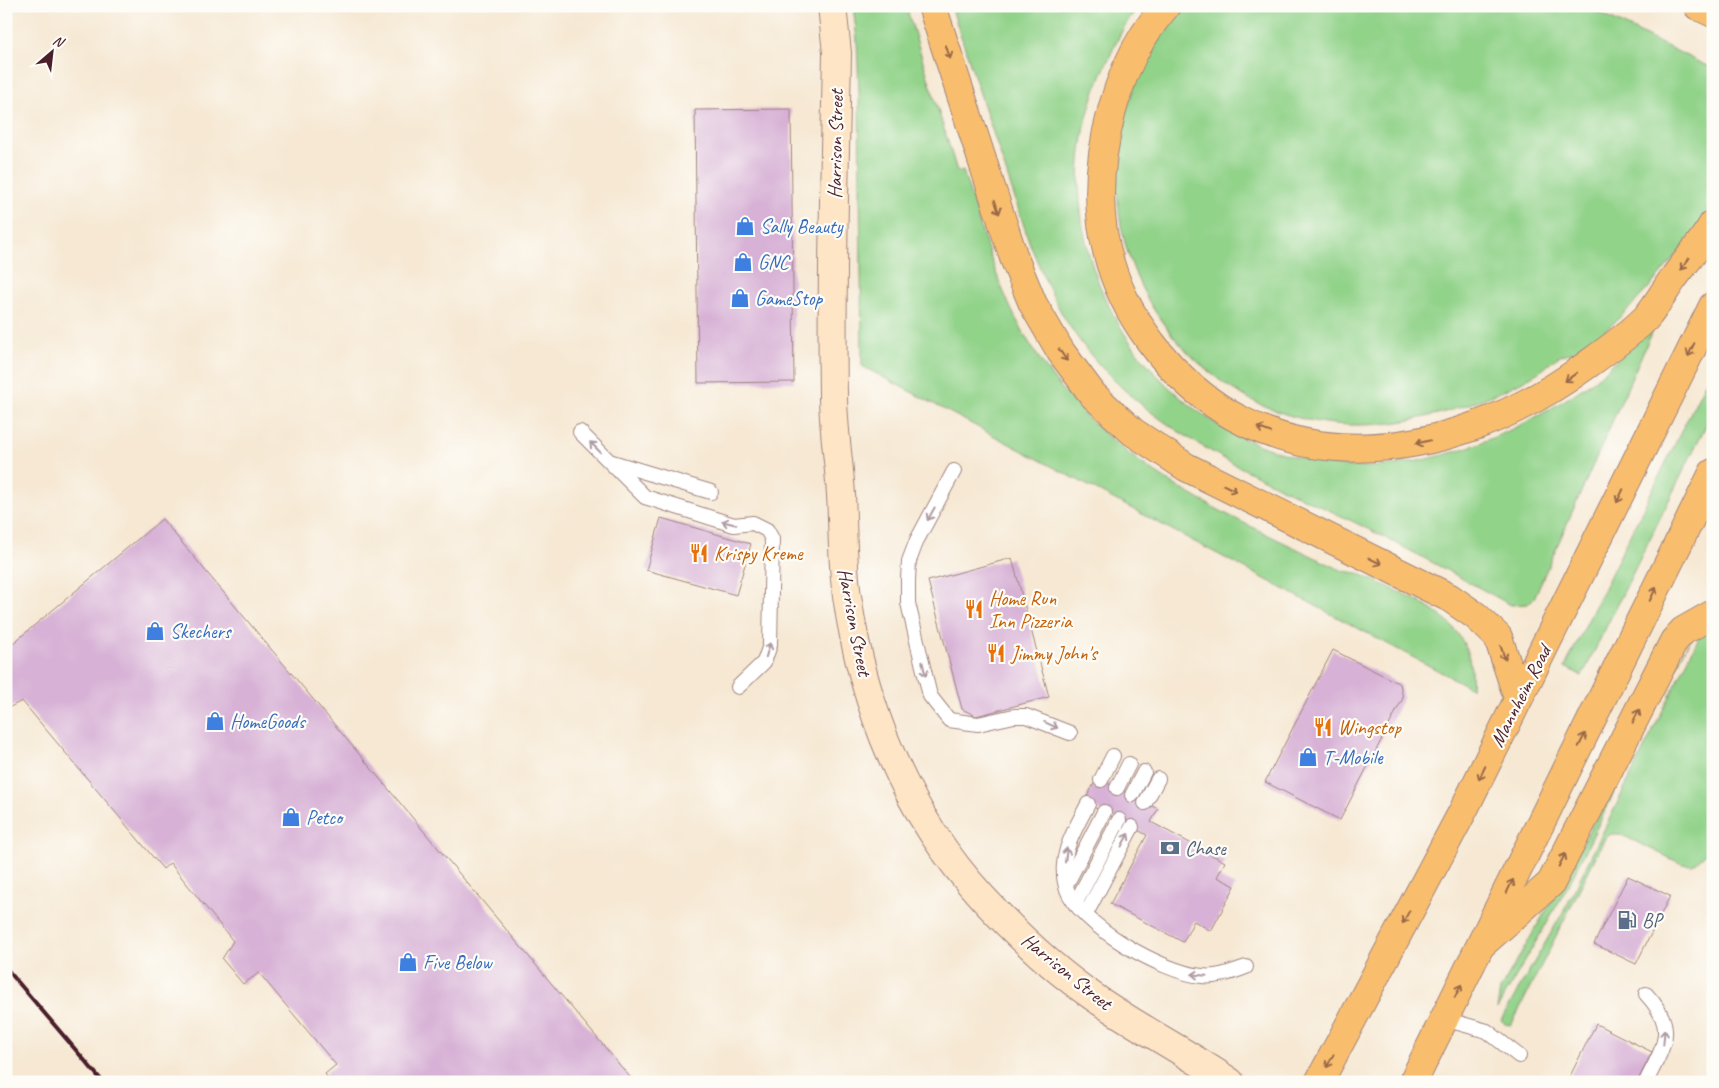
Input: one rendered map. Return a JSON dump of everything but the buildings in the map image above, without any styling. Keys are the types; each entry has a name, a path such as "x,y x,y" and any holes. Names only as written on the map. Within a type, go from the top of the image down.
{"main road":[{"name":"Harrison Street","path":"832,6 837,53 833,396 841,495 841,538 847,597 860,661 878,722 902,782 933,833 981,896 1036,950 1096,999 1230,1082"},
{"path":"932,6 1014,258 1033,304 1061,352 1093,395 1134,432 1186,467 1450,598 1476,616 1498,637 1518,698"},
{"path":"1166,6 1137,46 1120,81 1107,125 1100,174 1100,216 1106,252 1117,286 1136,322 1164,361 1192,389 1227,412 1261,430 1299,442 1331,448 1370,448 1410,445 1457,434 1509,414 1558,386 1605,352 1646,318 1713,224"},
{"path":"1698,6 1713,13"},
{"name":"Mannheim Road","path":"1319,1082 1464,810 1713,306"},
{"path":"1413,1082 1713,472"},
{"path":"1481,946 1551,883 1674,641 1683,632 1713,614"}],"lane":[{"path":"580,432 645,497 734,525 753,523 767,530 772,539 770,645 764,662 738,687"},
{"path":"609,461 711,492"},
{"path":"954,471 917,540 909,562 908,603 930,696 949,720 978,724 1014,716 1026,716 1070,733"},
{"path":"1101,780 1113,756"},
{"path":"1117,788 1130,764"},
{"path":"1132,796 1144,772"},
{"path":"1145,803 1158,780"},
{"path":"1088,804 1067,845 1064,866 1066,886 1075,904 1108,934 1126,946 1178,973 1203,977 1224,975 1246,967"},
{"path":"1066,886 1104,812"},
{"path":"1075,904 1119,820"},
{"path":"1086,914 1132,827"},
{"path":"1646,994 1664,1017 1665,1038 1646,1082"},
{"path":"1444,1019 1488,1031 1519,1056"}],"green space":[{"path":"853,6 906,6 957,171 963,171 999,282 1015,317 1045,366 1078,408 1115,443 1156,473 1199,499 1245,524 1343,571 1358,573 1419,602 1437,613 1452,626 1463,643 1470,663 1471,688 862,366 859,91 857,40"},
{"path":"951,6 1139,6 1124,28 1104,69 1084,130 1079,190 1088,250 1109,306 1141,357 1183,400 1234,434 1293,456 1355,467 1385,466 1446,454 1504,433 1558,404 1600,375 1648,330 1652,332 1534,598 1528,604 1511,605 1374,532 1234,464 1195,442 1158,417 1124,390 1093,358 1067,322 1031,247"},
{"path":"1188,6 1585,6 1713,69 1714,188 1709,209 1680,250 1651,285 1621,316 1600,335 1577,351 1559,356 1539,372 1516,384 1493,395 1451,410 1409,420 1368,425 1327,423 1288,415 1251,400 1215,376 1181,345 1153,308 1142,288 1126,246 1118,200 1117,177 1118,154 1128,107 1135,85 1157,42 1171,23"},
{"path":"1713,367 1713,411 1582,676 1565,667"},
{"path":"1713,627 1713,847 1693,865 1682,864 1620,834 1611,834 1605,838 1515,1018 1511,1025 1505,1024 1501,1020 1567,905 1701,633"},
{"path":"1690,639 1568,886 1497,1009 1500,990 1559,888"}],"railway":[{"path":"6,968 103,1082"}],"place":[{"name":"Sally Beauty","path":"745,226"},
{"name":"GNC","path":"743,262"},
{"name":"GameStop","path":"740,298"},
{"name":"Krispy Kreme","path":"699,553"},
{"name":"Home Run Inn Pizzeria","path":"974,609"},
{"name":"Skechers","path":"155,631"},
{"name":"Jimmy John's","path":"996,653"},
{"name":"HomeGoods","path":"215,721"},
{"name":"Wingstop","path":"1323,727"},
{"name":"T-Mobile","path":"1308,757"},
{"name":"Petco","path":"291,817"},
{"name":"Chase","path":"1170,848"},
{"name":"BP","path":"1627,920"},
{"name":"Five Below","path":"408,962"}]}
